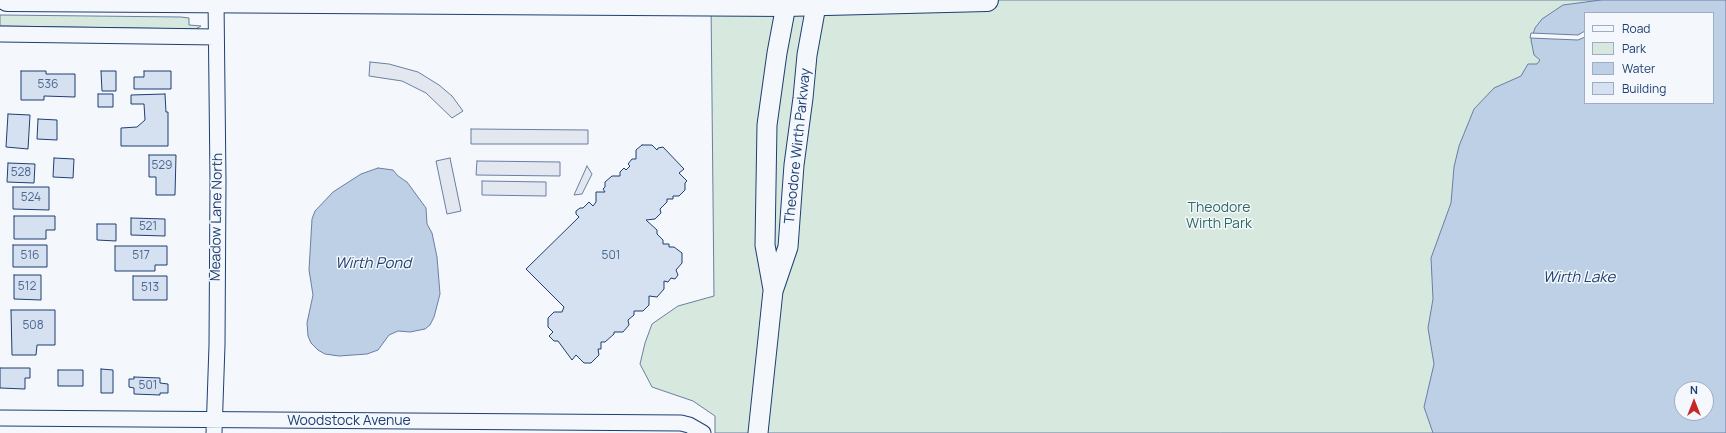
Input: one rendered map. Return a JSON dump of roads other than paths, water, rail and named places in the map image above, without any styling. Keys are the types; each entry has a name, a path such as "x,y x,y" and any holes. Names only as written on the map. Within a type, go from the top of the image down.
{"main road":[{"path":"7,0 787,3 987,0"}],"street":[{"name":"Meadow Lane North","path":"214,426 217,345 218,181 216,1"},
{"name":"Theodore Wirth Parkway","path":"773,291 765,245 767,125 777,53 787,3"},
{"name":"Theodore Wirth Parkway","path":"758,433 773,291 788,247 794,165 807,54 816,3"},
{"path":"0,34 216,37"},
{"name":"Woodstock Avenue","path":"0,418 214,426 461,427 681,424 700,431"}],"water":[{"name":"Wirth Lake","path":"1601,0 1726,0 1726,433 1433,433 1424,407 1434,364 1428,328 1433,299 1431,258 1451,203 1454,167 1459,146 1474,109 1494,88 1521,76 1528,64 1537,64 1540,60 1534,55 1531,40 1535,28 1542,19 1563,5"},
{"name":"Wirth Pond","path":"378,168 393,170 398,176 407,182 426,208 427,224 432,233 437,257 440,294 434,317 430,325 425,329 410,332 398,331 389,335 378,350 367,354 339,356 325,354 311,343 308,336 307,323 313,295 309,270 312,219 315,211 333,192 361,174"}],"park label":[{"name":"Theodore Wirth Park","path":"1219,216"}]}
